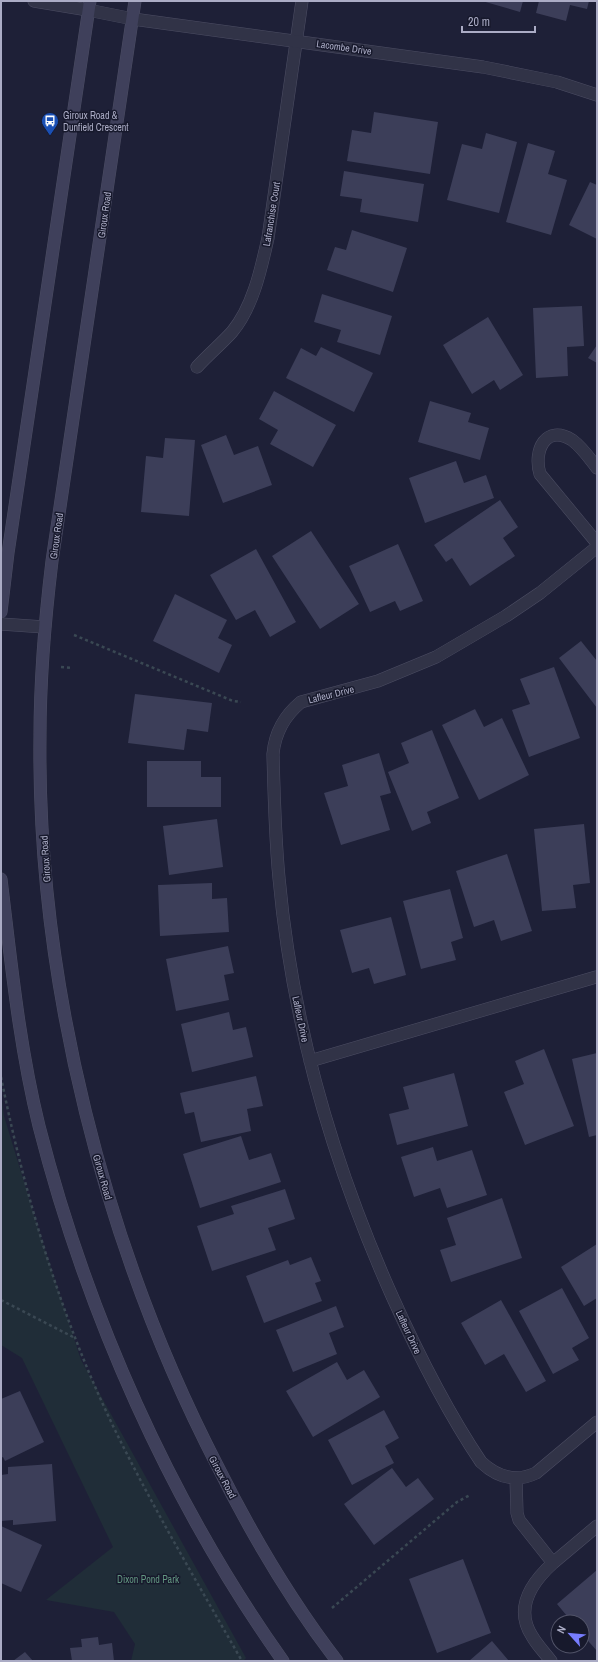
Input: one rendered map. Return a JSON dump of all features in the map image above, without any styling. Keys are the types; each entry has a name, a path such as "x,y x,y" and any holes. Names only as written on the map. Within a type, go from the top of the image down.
{"main road":[{"name":"Giroux Road","path":"135,1 52,561 44,627 40,737 42,803 48,900 61,991 80,1088 106,1187 134,1275 165,1356 199,1431 234,1498 283,1585 336,1661"},
{"path":"1,612 8,553 89,5"},
{"path":"1,879 22,1037 39,1124 61,1203 88,1286 150,1433 186,1503 222,1568 259,1628 283,1661"}],"street":[{"name":"Lacombe Drive","path":"34,1 89,5 133,19 296,40 496,70 557,82 597,94"},
{"name":"Lafranchise Court","path":"197,367 232,332 250,298 259,272 268,238 302,1"},
{"path":"597,468 578,444 566,437 558,436 550,438 544,442 537,454 537,464 540,474 597,543"},
{"name":"Lafleur Drive","path":"597,547 540,593 475,636 398,674 357,688 305,700 292,710 282,724 274,742 273,754 279,878 293,981 310,1061 331,1138 354,1203 380,1268 420,1357 481,1462 494,1473 507,1478 528,1477 536,1473 597,1422"},
{"path":"1,624 44,627"},
{"path":"310,1061 596,977"},
{"path":"516,1478 517,1513 519,1520 553,1564"},
{"path":"551,1661 532,1636 527,1625 525,1604 532,1586 539,1576 597,1526"}],"path":[{"path":"74,635 241,702"},
{"path":"58,667 72,668"},
{"path":"1,1300 75,1338"},
{"path":"332,1608 457,1502 470,1495"}],"green space":[{"name":"Dixon Pond Park","path":"1,1093 4,1116 39,1231 81,1360 246,1658 243,1661 131,1661 135,1644 114,1612 46,1600 113,1547 22,1358 1,1345"}],"building":[{"path":"482,1 523,1 520,12"},
{"path":"539,1 589,1 587,9 570,5 566,21 536,13"},
{"path":"374,112 438,122 430,174 347,161 352,130 371,133"},
{"path":"486,133 517,142 499,213 447,200 462,144 482,149"},
{"path":"528,143 555,151 548,174 567,180 551,235 506,222"},
{"path":"344,171 424,184 418,222 360,212 362,199 340,196"},
{"path":"590,182 597,185 597,239 569,225"},
{"path":"352,230 407,248 393,292 327,270 335,247 346,250"},
{"path":"322,294 392,316 380,355 337,342 341,330 314,322"},
{"path":"582,306 584,346 567,347 568,376 536,378 533,308"},
{"path":"488,317 523,375 500,390 494,380 472,394 443,345"},
{"path":"597,345 597,363 588,358"},
{"path":"321,347 373,373 354,412 286,378 301,348 316,356"},
{"path":"274,391 336,425 313,467 270,444 278,430 259,419"},
{"path":"430,401 471,413 468,422 489,428 480,460 418,442"},
{"path":"226,435 234,455 258,446 272,485 223,503 201,445"},
{"path":"165,438 195,440 189,516 141,512 146,456 163,458"},
{"path":"456,461 464,483 486,475 494,498 425,523 409,478"},
{"path":"500,500 518,527 503,538 515,556 470,586 452,558 446,562 434,545"},
{"path":"311,531 359,604 320,629 272,556"},
{"path":"398,544 423,601 400,611 395,601 370,612 349,566"},
{"path":"256,549 296,622 270,637 255,610 236,620 210,575"},
{"path":"175,594 227,620 218,638 232,645 219,673 153,641"},
{"path":"581,641 597,661 597,708 559,658"},
{"path":"554,667 580,738 529,757 512,710 530,704 520,679"},
{"path":"135,694 212,703 208,732 187,729 184,750 128,743"},
{"path":"475,709 484,727 502,718 529,775 479,800 442,725"},
{"path":"432,730 459,798 427,812 431,823 412,831 388,772 409,763 401,743"},
{"path":"379,753 391,793 380,796 390,830 341,845 324,793 348,786 342,765"},
{"path":"147,761 201,761 201,777 221,777 221,807 147,807"},
{"path":"217,819 223,867 169,875 163,826"},
{"path":"584,824 590,883 573,885 576,908 542,911 534,829"},
{"path":"507,854 532,931 501,941 494,920 474,927 456,871"},
{"path":"212,883 212,899 227,898 229,932 160,936 158,885"},
{"path":"450,889 463,938 451,942 456,960 421,969 403,901"},
{"path":"391,917 406,975 374,984 369,968 352,973 340,930"},
{"path":"228,946 234,973 224,975 229,1000 176,1011 166,959"},
{"path":"229,1012 233,1030 246,1027 253,1057 192,1072 181,1024"},
{"path":"544,1049 574,1126 525,1145 504,1092 524,1084 515,1061"},
{"path":"597,1053 597,1135 589,1137 572,1059"},
{"path":"454,1073 468,1126 397,1145 389,1114 409,1109 403,1087"},
{"path":"256,1076 263,1106 247,1109 251,1131 201,1142 194,1112 185,1114 180,1093"},
{"path":"241,1136 249,1160 271,1153 281,1182 200,1208 183,1154"},
{"path":"433,1147 437,1161 472,1150 487,1195 447,1208 440,1188 414,1197 401,1157"},
{"path":"285,1189 295,1219 268,1228 276,1250 212,1271 197,1226 234,1214 231,1206"},
{"path":"502,1198 522,1258 451,1282 440,1250 456,1245 447,1218"},
{"path":"597,1244 597,1298 584,1306 561,1267"},
{"path":"311,1257 321,1281 315,1283 322,1301 264,1323 246,1276 288,1260 290,1265"},
{"path":"562,1288 589,1338 572,1348 579,1360 553,1374 519,1311"},
{"path":"501,1300 546,1381 526,1392 504,1354 485,1365 461,1323"},
{"path":"336,1306 344,1327 329,1333 337,1354 293,1372 276,1330"},
{"path":"337,1362 347,1380 364,1370 380,1397 313,1437 286,1391"},
{"path":"20,1391 44,1442 5,1461 3,1457 1,1458 1,1399"},
{"path":"384,1410 399,1438 385,1446 394,1463 352,1485 328,1440"},
{"path":"52,1464 56,1521 13,1525 13,1520 1,1521 1,1475 8,1474 8,1467"},
{"path":"392,1468 406,1487 418,1478 434,1499 374,1545 344,1504"},
{"path":"1,1526 42,1545 21,1592 1,1583"},
{"path":"463,1559 491,1633 437,1653 409,1579"},
{"path":"597,1570 597,1651 590,1643 590,1614 565,1614 557,1604"},
{"path":"98,1637 99,1645 112,1643 114,1661 72,1661 70,1648 82,1647 81,1639"},
{"path":"492,1641 509,1661 469,1661"},
{"path":"25,1652 33,1661 13,1661"}],"place":[{"name":"Giroux Road & Dunfield Crescent","path":"50,136"}]}
